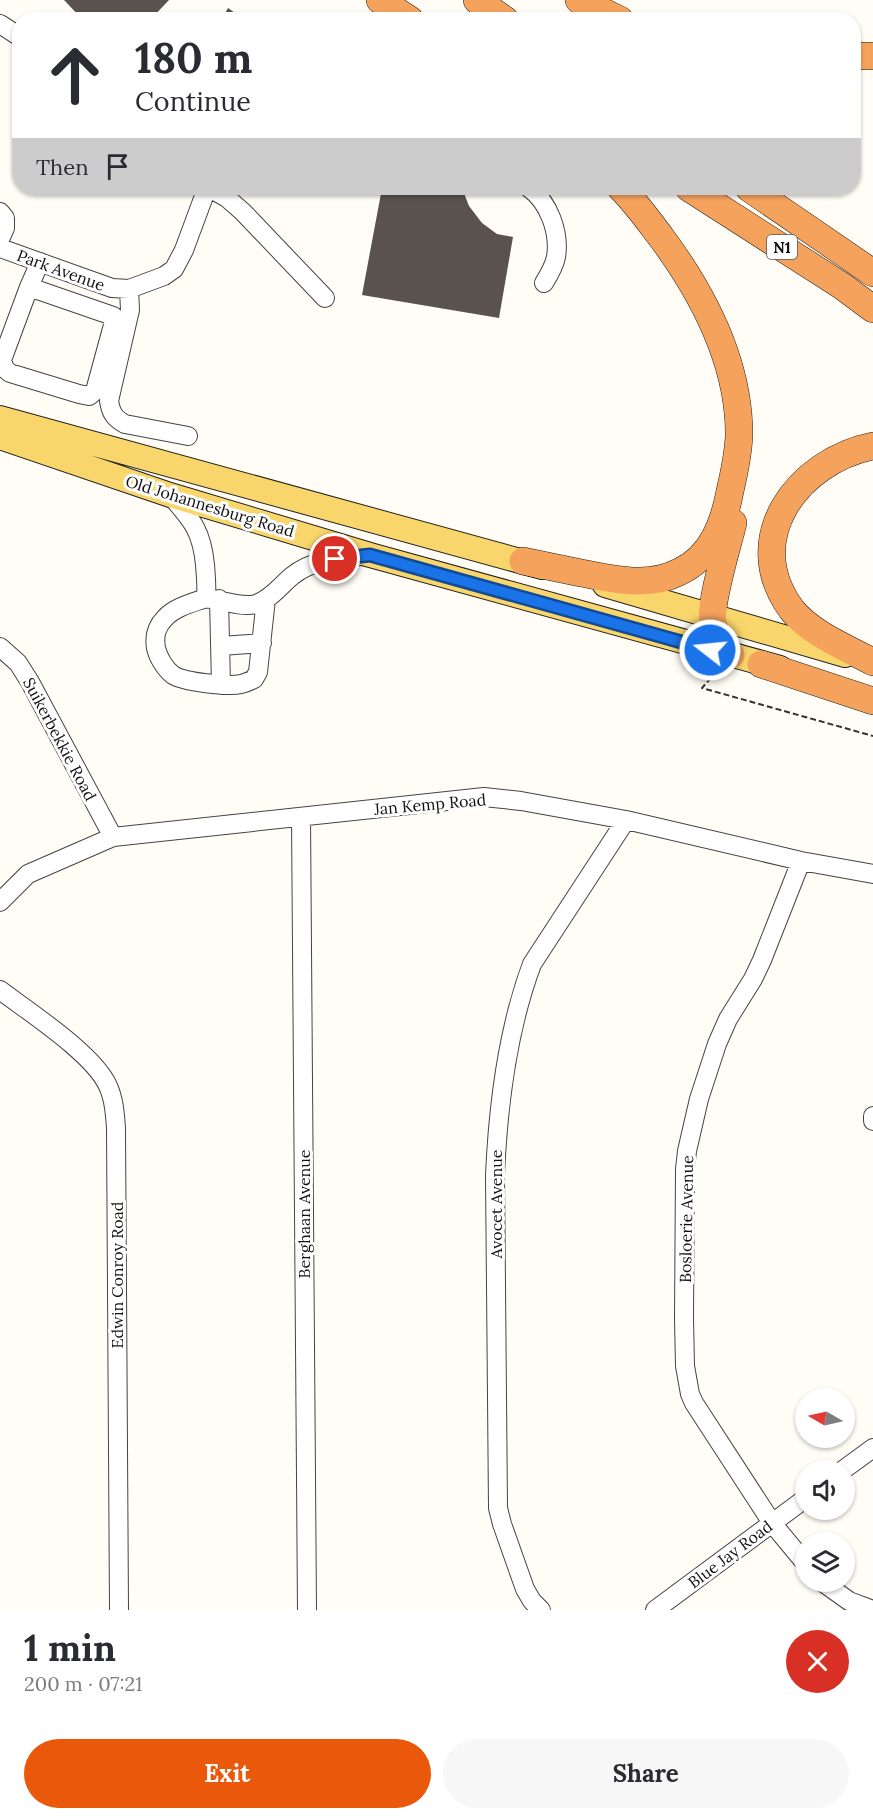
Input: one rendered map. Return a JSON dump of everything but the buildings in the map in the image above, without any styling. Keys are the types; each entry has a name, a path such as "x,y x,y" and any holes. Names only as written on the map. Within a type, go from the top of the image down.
{"highway":[{"path":"380,0 398,12"},
{"path":"400,0 418,12"},
{"path":"477,0 494,12"},
{"path":"579,0 604,12"},
{"path":"628,195 676,256 697,290 727,359 739,437 740,482 712,617 716,633 731,655"},
{"name":"N1","path":"700,195 842,286 873,309"},
{"name":"N1","path":"759,195 873,273"},
{"path":"523,561 638,582 678,573 702,555 719,531 726,511 739,437"},
{"path":"873,446 838,457 824,465 800,485 781,512 775,527 772,561 782,593 792,610 817,631 873,663"},
{"path":"761,664 873,701"}],"main road":[{"name":"Old Johannesburg Road","path":"0,418 523,561 873,663"},
{"name":"Old Johannesburg Road","path":"0,437 170,495 370,555 761,664 873,691"}],"street":[{"path":"188,436 125,423 116,419 111,412 109,401 130,310 129,290 164,276 174,269 184,250 205,195"},
{"path":"221,195 243,212 325,298"},
{"path":"536,195 546,206 556,240 556,256 551,272 544,283"},
{"path":"0,212 5,218 5,228 0,239"},
{"name":"Park Avenue","path":"0,248 112,288 129,290"},
{"path":"29,287 113,316 113,325 95,391 89,396 10,373 5,369 2,360 29,287 40,262"},
{"path":"170,495 200,535 204,547 220,646 221,685"},
{"path":"266,600 258,672 254,679 241,684 221,685 173,675 165,667 156,651 157,629 165,618 183,606 212,599 247,605 255,604 266,600 291,576 311,564 370,555"},
{"path":"220,646 262,643"},
{"name":"Suikerbekkie Road","path":"0,647 18,663 27,677 112,837"},
{"name":"Jan Kemp Road","path":"0,902 28,874 112,837 484,798 520,801 627,820 801,861 873,874"},
{"name":"Berghaan Avenue","path":"301,817 307,1610"},
{"name":"Avocet Avenue","path":"541,1610 525,1589 501,1524 498,1508 495,1174 497,1126 513,1033 525,982 532,964 627,820"},
{"name":"Bosloerie Avenue","path":"795,1551 772,1523 690,1394 685,1366 685,1168 690,1134 717,1044 728,1018 753,979 762,960 801,861"},
{"name":"Edwin Conroy Road","path":"0,990 92,1063 105,1079 113,1098 116,1128 119,1610"},
{"path":"873,1116 873,1121"},
{"path":"855,1461 873,1448"},
{"name":"Blue Jay Road","path":"655,1610 795,1506"},
{"path":"837,1592 849,1600 873,1610"}],"path":[{"path":"731,655 702,688 873,736"}],"route":[{"path":"335,559 370,555 710,650"}]}
